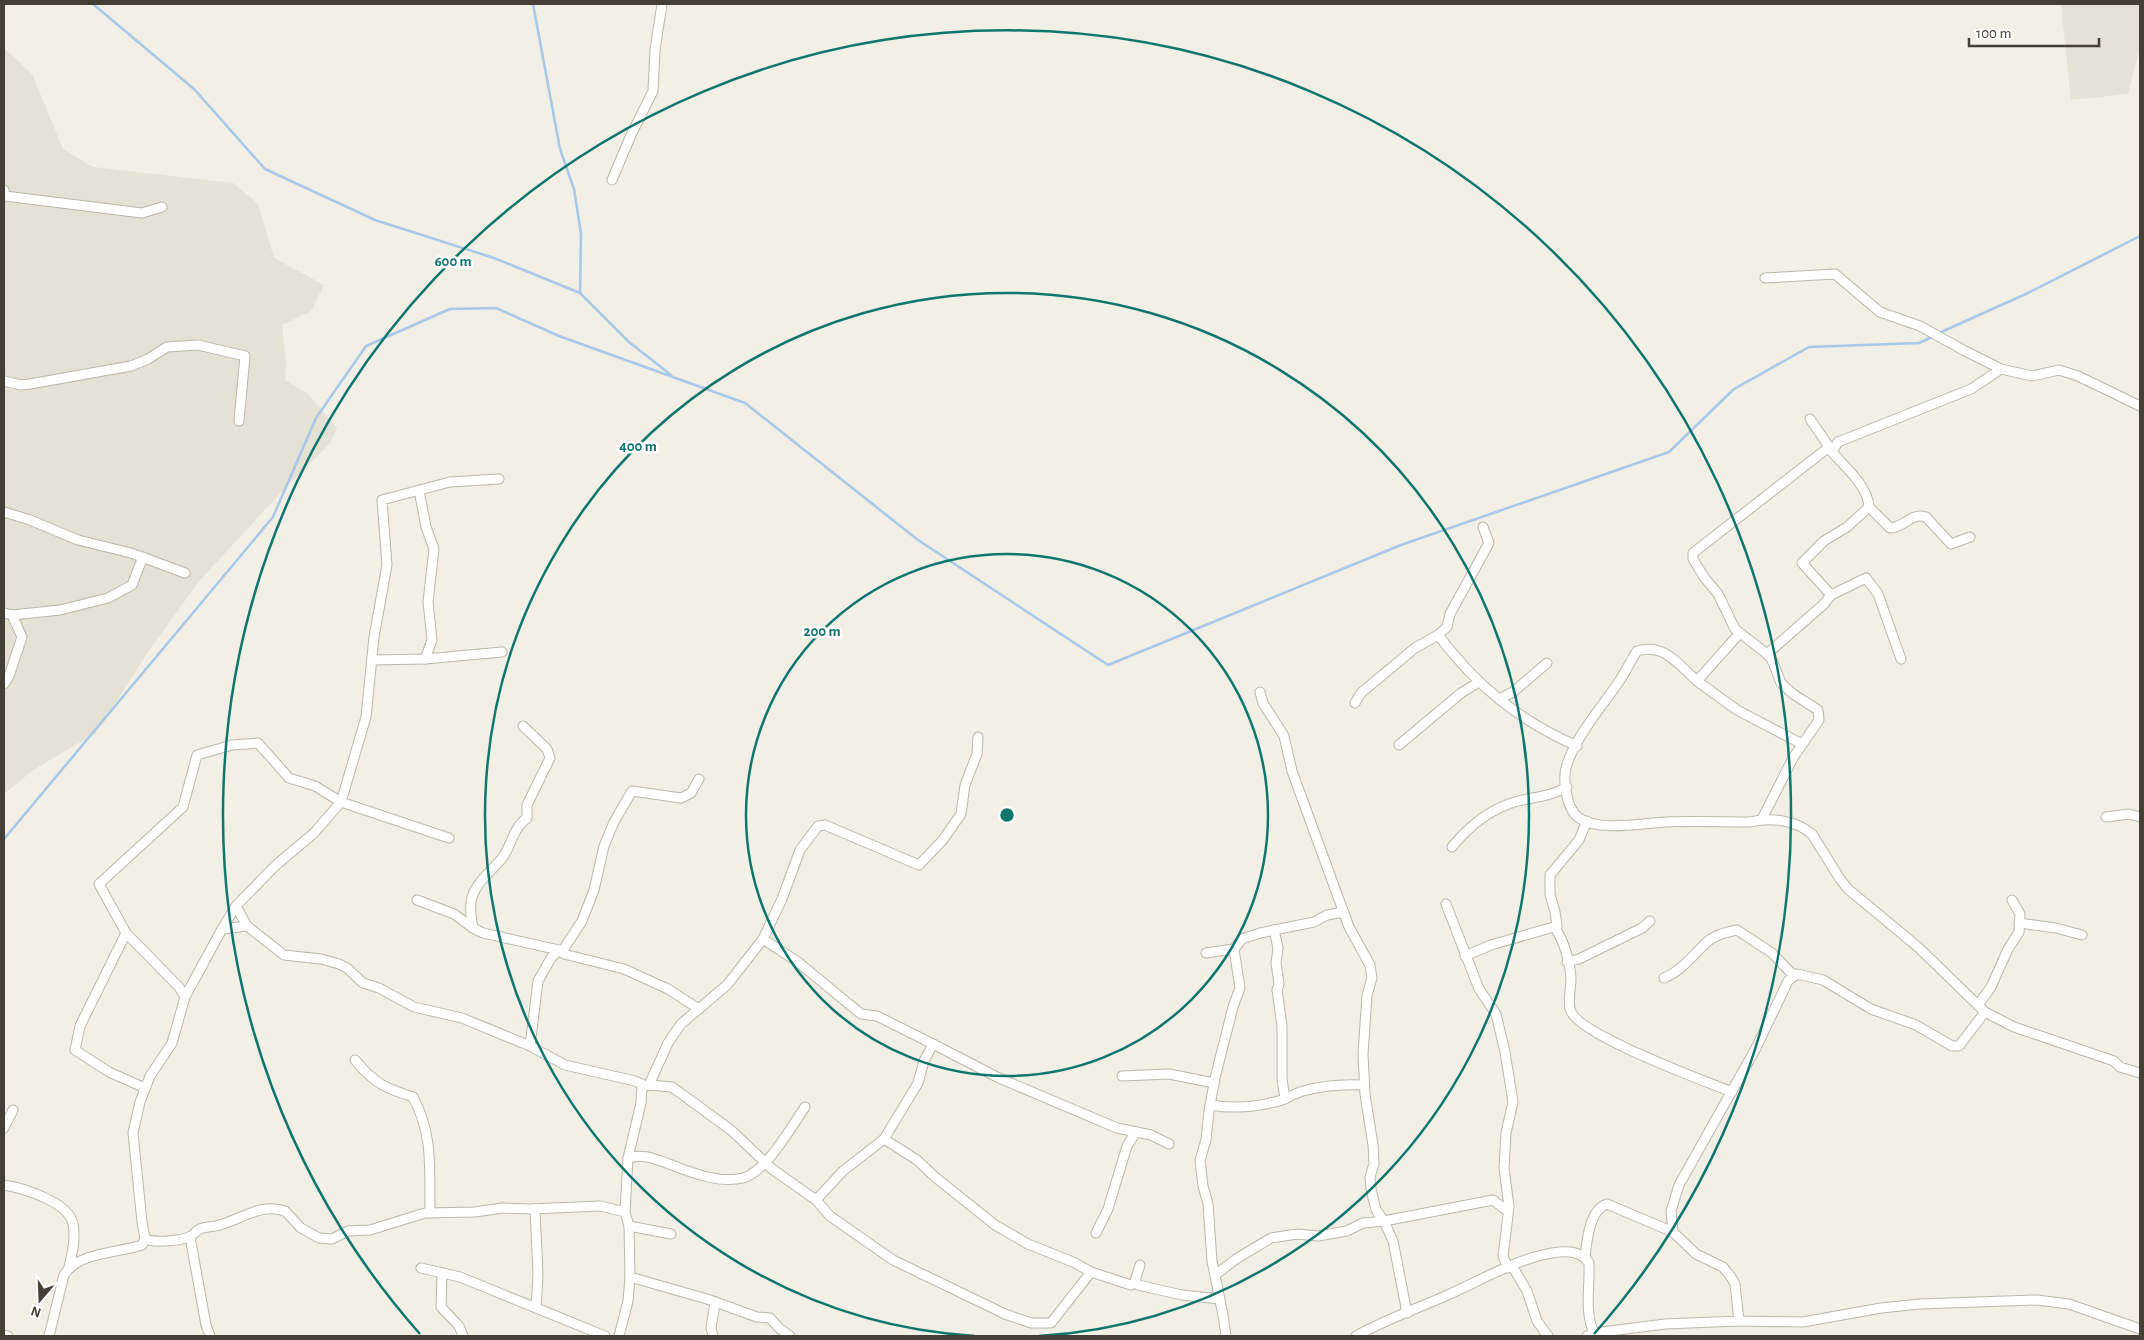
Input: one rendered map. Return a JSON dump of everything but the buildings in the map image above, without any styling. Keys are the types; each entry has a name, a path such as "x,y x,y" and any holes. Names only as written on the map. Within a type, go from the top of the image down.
{"street":[{"path":"612,180 631,134 653,91 655,50 662,4"},
{"path":"4,190 6,196 67,205 142,212 162,207"},
{"path":"1764,278 1835,274 1880,312 1920,326 2001,369 2032,376 2059,370 2078,376 2140,406"},
{"path":"4,381 30,384 85,375 112,368 131,366 148,359 167,347 198,345 245,356 239,421"},
{"path":"1762,819 1769,802 1802,744 1819,720 1818,710 1781,683 1772,660 1767,654 1739,634 1730,622 1718,594 1696,564 1693,553 1838,442 1971,389 2001,369"},
{"path":"1810,419 1830,449 1853,475 1868,498 1868,507 1890,528 1898,528 1912,518 1921,516 1926,518 1951,544 1970,537"},
{"path":"146,1240 142,1222 133,1133 150,1076 172,1044 184,998 236,906 275,866 314,833 341,802 366,717 372,660 387,565 382,500 450,482 499,480"},
{"path":"419,490 426,526 434,549 428,602 432,640 425,659"},
{"path":"1831,595 1802,563 1824,541 1847,527 1868,507"},
{"path":"4,512 30,520 78,540 143,557 186,573"},
{"path":"1355,702 1361,693 1415,648 1447,628 1450,614 1469,576 1486,551 1489,543 1483,527"},
{"path":"4,684 9,676 22,637 8,614 60,610 108,598 132,585 143,557"},
{"path":"1767,654 1824,604 1831,595 1866,578 1878,594 1901,659"},
{"path":"1697,680 1739,634"},
{"path":"1438,635 1454,656 1479,682 1499,699 1531,723 1577,746"},
{"path":"1802,744 1745,715 1697,680 1664,651 1646,648 1637,650 1619,681 1587,727 1567,765 1567,787 1570,805 1579,818 1620,826 1664,822 1750,822 1762,819 1782,820 1807,830 1812,834 1848,889 1918,948 1982,1008 2014,1027 2114,1061 2120,1067 2140,1073"},
{"path":"372,660 425,659 502,652"},
{"path":"1499,699 1513,692 1547,663"},
{"path":"1399,745 1461,693 1479,682"},
{"path":"1260,692 1263,703 1284,736 1292,771 1349,927 1370,966 1372,978 1367,995 1363,1054 1364,1085 1374,1154 1371,1188 1376,1210 1394,1241 1407,1313"},
{"path":"473,928 470,914 472,897 481,883 504,856 514,832 527,818 527,804 550,758 547,748 523,726"},
{"path":"620,1336 628,1301 630,1277 629,1226 625,1212 628,1158 645,1086 668,1043 681,1024 727,985 763,939 782,899 800,850 818,826 825,825 919,865 942,842 961,814 965,785 977,754 978,737"},
{"path":"184,998 179,987 126,933 99,884 183,808 197,755 232,745 258,743 289,778 315,786 341,802 449,838"},
{"path":"530,1046 538,981 551,958 559,950 563,950 582,921 594,890 604,846 614,822 632,792 681,798 691,793 698,779"},
{"path":"1452,847 1462,834 1484,816 1516,801 1549,794 1567,787"},
{"path":"2106,817 2129,814 2140,817"},
{"path":"1587,821 1578,840 1550,875 1550,894 1556,920 1555,928 1562,938 1571,977 1570,1010 1576,1018 1611,1041 1649,1059 1732,1092"},
{"path":"417,900 454,914 473,928 490,935 559,950 574,956 624,969 668,989 699,1009"},
{"path":"1673,1232 1671,1211 1679,1185 1732,1092 1788,981 1797,974 1823,980 1871,1009 1916,1025 1952,1046 1959,1046 1982,1008 2008,949 2016,937 2020,923 2020,914 2012,900"},
{"path":"1446,904 1478,989 1496,1014 1505,1052 1513,1102 1506,1133 1504,1168 1509,1207 1503,1256 1526,1291 1537,1321 1548,1336"},
{"path":"236,906 247,926 284,955 321,959 339,964 363,983 379,988 414,1007 462,1018 530,1046 565,1065 586,1068 635,1081 645,1086 672,1086 732,1130 772,1169 816,1200 830,1216 893,1260 1005,1314 1031,1323 1051,1323 1091,1272"},
{"path":"1226,1336 1212,1261 1208,1204 1202,1186 1200,1160 1206,1140 1214,1083 1233,1007 1240,988 1234,949 1242,938 1314,922 1327,915 1344,912"},
{"path":"1567,962 1579,959 1642,928 1650,921"},
{"path":"2020,923 2056,928 2082,935"},
{"path":"222,929 247,926"},
{"path":"1465,956 1491,945 1555,928"},
{"path":"1274,930 1278,948 1276,963 1279,984 1277,990 1282,1026 1282,1079 1285,1099"},
{"path":"1664,978 1685,966 1708,941 1737,930 1772,952 1794,976"},
{"path":"126,933 80,1026 75,1050 110,1072 146,1088"},
{"path":"763,939 798,962 861,1014 877,1016 999,1078 1117,1128 1151,1135 1169,1144"},
{"path":"1206,953 1234,949"},
{"path":"816,1200 843,1171 884,1139 918,1083 924,1061 933,1044"},
{"path":"356,1060 366,1073 384,1088 413,1097 422,1114 429,1139 430,1213"},
{"path":"1122,1076 1169,1074 1214,1083"},
{"path":"1210,1105 1227,1108 1244,1106 1285,1099 1303,1091 1341,1084 1364,1085"},
{"path":"628,1158 637,1155 645,1156 724,1180 744,1178 766,1162 805,1107"},
{"path":"4,1128 13,1110"},
{"path":"1096,1233 1108,1209 1127,1146 1136,1132"},
{"path":"884,1139 917,1160 934,1177 995,1225 1028,1244 1073,1262 1091,1272 1131,1285"},
{"path":"4,1185 14,1186 61,1206 73,1223 73,1245 69,1267 64,1275 49,1336"},
{"path":"1215,1275 1236,1259 1272,1238 1297,1234 1318,1236 1347,1230 1363,1223 1435,1213 1493,1200 1506,1210 1509,1207"},
{"path":"1585,1257 1587,1240 1597,1212 1602,1206 1607,1204 1673,1232 1696,1254 1723,1267 1732,1277 1735,1284 1739,1321"},
{"path":"146,1240 156,1242 190,1237 200,1229 223,1224 263,1209 285,1211 301,1228 319,1238 332,1239 348,1231 370,1230 430,1213 475,1212 502,1208 535,1209 600,1206 625,1212"},
{"path":"535,1209 538,1274 536,1308"},
{"path":"629,1226 671,1234"},
{"path":"190,1237 206,1325 210,1336"},
{"path":"69,1267 80,1260 142,1245 146,1240"},
{"path":"1356,1336 1510,1267 1532,1258 1559,1252 1577,1253 1585,1257 1589,1263 1588,1310 1590,1335 1665,1324 1739,1321 1803,1322 1881,1308 1920,1304 2037,1300 2069,1304 2140,1330"},
{"path":"1140,1265 1135,1281 1138,1284 1182,1295 1220,1299"},
{"path":"421,1268 460,1277 580,1328 605,1336"},
{"path":"442,1273 441,1307 459,1326 463,1336"},
{"path":"630,1277 758,1317 770,1318 790,1336"},
{"path":"713,1336 711,1328 715,1303"},
{"path":"4,1335 8,1336"}],"shaded area":[{"path":"2061,4 2140,4 2140,47 2128,94 2071,100"},
{"path":"4,48 32,74 63,149 93,167 233,183 258,204 274,258 324,285 311,311 282,325 286,362 285,380 307,393 337,428 330,443 288,485 200,580 150,649 96,733 33,770 4,794"}],"waterway":[{"path":"93,4 194,89 265,169 375,220 494,258 580,293 629,342 671,375"},
{"path":"533,4 560,149 574,189 581,234 580,293"},
{"path":"1939,333 2028,293 2140,236"},
{"path":"4,839 273,517 316,418 366,346 450,309 496,308 559,336 745,403 918,540 1108,665 1401,545 1669,452 1734,389 1809,347 1919,343 1934,336"}]}
